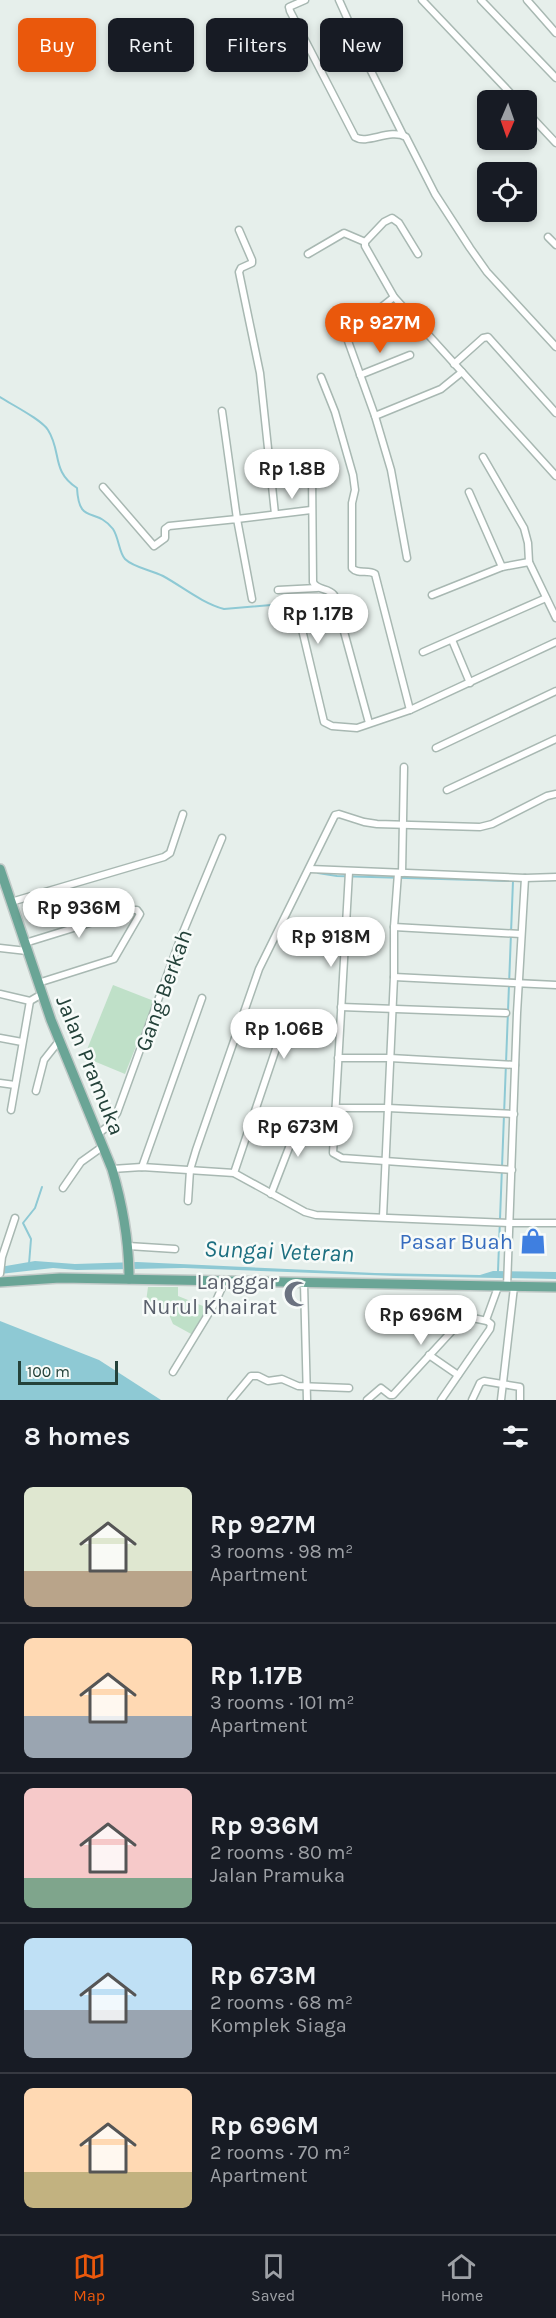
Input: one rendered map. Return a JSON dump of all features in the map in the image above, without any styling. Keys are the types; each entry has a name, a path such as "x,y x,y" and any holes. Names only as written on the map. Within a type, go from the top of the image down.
{"main road":[{"name":"Jalan Pramuka","path":"0,868 59,1041 112,1169 124,1210 129,1269"},
{"path":"0,1282 60,1278 129,1269 225,1281 556,1287"}],"street":[{"path":"305,0 289,7 290,11 355,137 362,140 400,134"},
{"path":"339,0 400,134 446,212 487,272 556,346"},
{"path":"422,0 507,90"},
{"path":"481,0 556,78"},
{"path":"526,0 556,33"},
{"path":"537,123 556,143"},
{"path":"365,242 384,222 392,218 399,223 418,254"},
{"path":"240,230 252,260 252,263 241,268 239,272 255,343 263,393 275,514"},
{"path":"308,254 344,233 365,242"},
{"path":"548,237 556,245"},
{"path":"365,242 365,246 394,297 556,476"},
{"path":"394,297 359,325 350,336 350,348 375,416 391,470 407,558"},
{"path":"454,364 483,338 488,338 556,413"},
{"path":"360,375 410,355"},
{"path":"375,416 441,389 462,372"},
{"path":"321,377 335,412 353,475 355,490 351,503 352,568 357,572 373,573 376,578 410,710"},
{"path":"222,411 237,519 252,599"},
{"path":"483,457 524,528 529,562 556,618"},
{"path":"312,472 312,579 317,588"},
{"path":"104,487 153,546 165,538 165,529 169,526 311,510"},
{"path":"469,492 502,567"},
{"path":"432,595 502,567 529,562"},
{"path":"278,590 317,588 331,591 334,595 369,723"},
{"path":"423,652 546,598"},
{"path":"300,621 324,722 349,729 410,710 556,642"},
{"path":"452,640 470,683"},
{"path":"436,748 556,691"},
{"path":"447,790 556,739"},
{"path":"383,1217 394,977 394,927 403,825 404,767"},
{"path":"188,1201 190,1170 255,978 310,869 327,829 337,814 369,823 488,826 547,796 556,794"},
{"path":"11,902 164,857 170,853 183,814"},
{"name":"Gang Berkah","path":"97,1136 117,1113 177,948 222,838"},
{"path":"310,869 349,875 524,880 556,877"},
{"path":"349,875 333,1153 335,1156 385,1161 505,1169"},
{"path":"501,1400 507,1285 505,1169 511,1114 509,1065 512,982 524,880"},
{"path":"0,948 26,947 132,910 137,910 140,914 114,959 38,983"},
{"path":"394,927 518,934"},
{"path":"394,977 556,985"},
{"path":"0,994 30,1001 42,994"},
{"path":"142,1167 202,998"},
{"path":"11,1110 21,1042 30,1001"},
{"path":"341,1007 506,1013"},
{"path":"234,1173 282,1030"},
{"path":"0,1038 21,1042"},
{"path":"36,1090 44,1060 59,1041"},
{"path":"338,1058 390,1058 509,1065"},
{"path":"0,1083 15,1085"},
{"path":"336,1108 511,1114"},
{"path":"271,1194 302,1114"},
{"path":"63,1188 81,1162 102,1147"},
{"path":"112,1169 142,1167 234,1173 302,1210 316,1215 556,1223"},
{"path":"0,1274 0,1262 15,1218"},
{"path":"128,1246 175,1249"},
{"path":"173,1372 207,1317 225,1281"},
{"path":"304,1283 307,1400"},
{"path":"487,1321 507,1285"},
{"path":"367,1400 381,1388 392,1398 462,1320 468,1317 491,1323 490,1329 441,1400"},
{"path":"429,1355 458,1375"},
{"path":"231,1400 250,1376 258,1376 269,1381 282,1379 296,1385 350,1388"},
{"path":"472,1400 481,1382 520,1387 520,1400"}],"green space":[{"path":"113,985 154,1001 125,1074 84,1057"},
{"path":"148,1287 178,1287 178,1296 208,1308 193,1335 173,1324 167,1310 146,1302"}],"water":[{"path":"35,1261 75,1264 137,1262 375,1273 480,1275 493,1271 556,1272 556,1279 184,1268 77,1270 53,1268 0,1274 0,1267"},
{"path":"0,1321 99,1360 161,1400 0,1400"}],"waterway":[{"path":"0,397 33,417 48,430 55,446 60,468 63,475 77,488 81,507 85,512 100,518 113,529 123,556 129,562 163,576 200,599 224,609 294,603"},
{"path":"318,873 337,876 556,880"},
{"path":"498,1271 513,881"},
{"path":"29,1264 31,1239 23,1223 35,1208 42,1187"}],"place":[{"name":"Pasar Buah","path":"533,1241"},
{"name":"Langgar Nurul Khairat","path":"297,1294"}],"water label":[{"name":"Sungai Veteran","path":"279,1251"}]}
